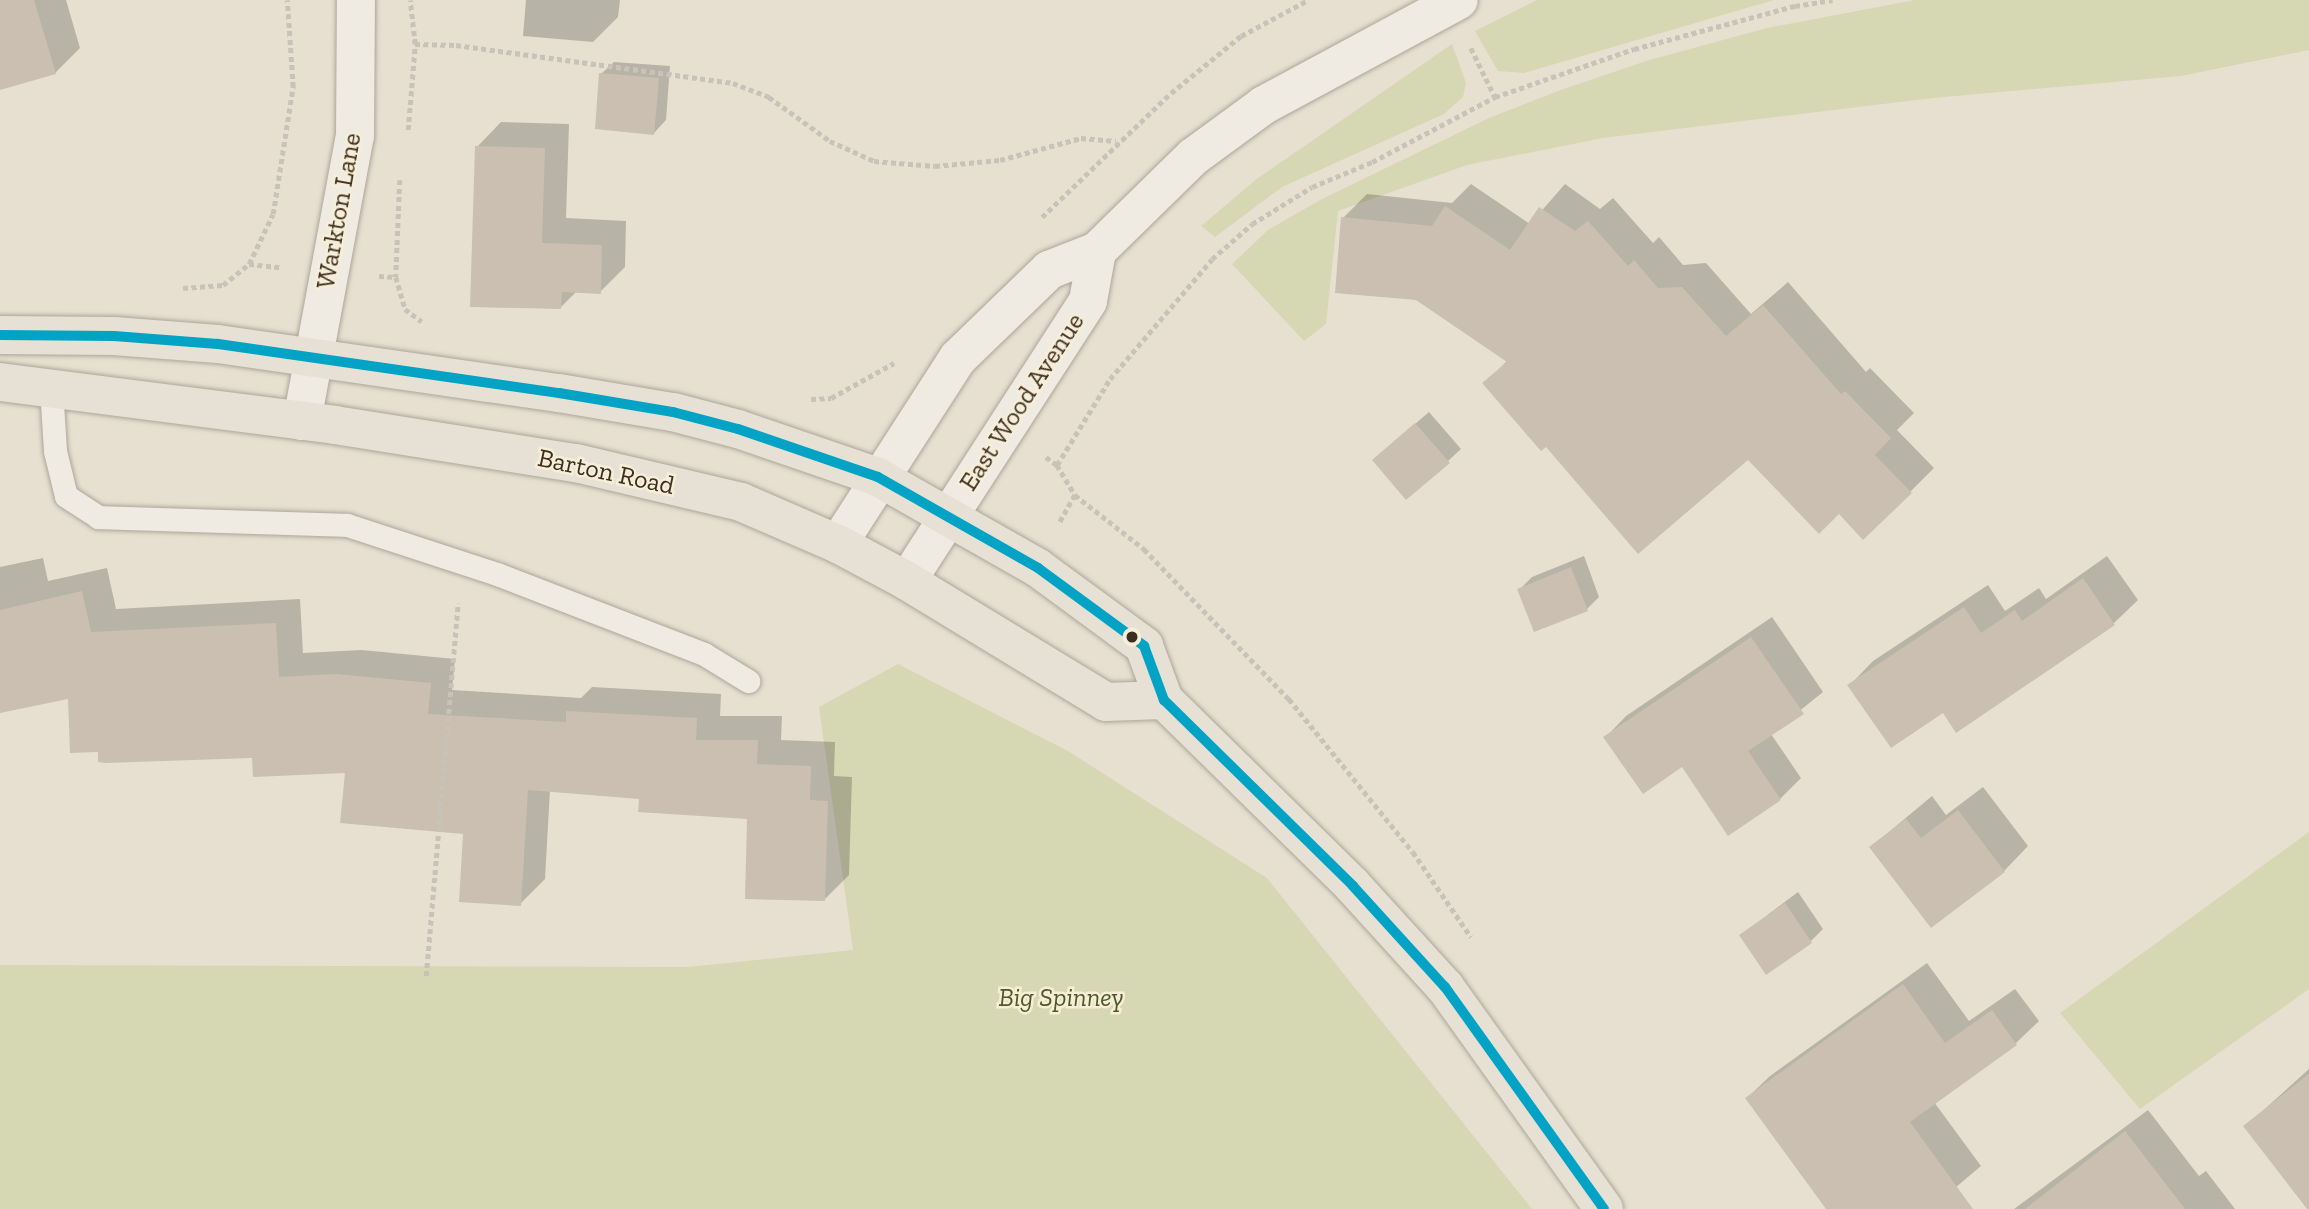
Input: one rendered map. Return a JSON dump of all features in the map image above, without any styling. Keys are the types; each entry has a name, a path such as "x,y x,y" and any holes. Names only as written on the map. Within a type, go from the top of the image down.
{"main road":[{"path":"0,335 114,336 314,355 673,412 772,439 878,477 1038,568 1144,646 1164,701 1353,886 1445,987 1604,1209"},
{"name":"Barton Road","path":"0,382 302,421 576,463 741,502 838,544 907,581 1106,702 1164,701"}],"street":[{"name":"Warkton Lane","path":"302,421 355,136 356,0"},
{"name":"East Wood Avenue","path":"838,544 878,477 958,358 1049,270 1097,251 1193,157 1265,105 1462,17"},
{"name":"East Wood Avenue","path":"907,581 947,515 1088,301 1097,251"}],"lane":[{"path":"51,387 55,452 65,496 98,517 347,524 444,556 704,654 748,681"}],"path":[{"path":"169,289 223,285 249,264 273,214 293,87 286,0"},
{"path":"408,134 415,44 410,0"},
{"path":"1036,224 1117,141 1241,36 1308,0"},
{"path":"1057,466 1110,379 1212,259 1252,224 1312,187 1384,157 1495,97 1634,49 1795,6 1833,0"},
{"path":"1462,17 1495,97"},
{"path":"415,44 456,45 733,83 769,97 830,141 874,161 948,164 1000,160 1081,138 1117,141"},
{"path":"396,277 402,168"},
{"path":"805,400 831,398 904,358"},
{"path":"1040,453 1057,466 1075,495 1144,549 1289,699 1413,852 1475,944"},
{"path":"1053,534 1075,495"},
{"path":"426,976 458,603 444,556"}],"green space":[{"path":"1537,0 1774,0 1524,73 1498,71 1475,31"},
{"path":"1915,0 2309,0 2309,50 2181,76 1933,98 1603,138 1467,165 1338,211 1326,324 1304,341 1232,264 1268,230 1322,199 1489,118 1558,91 1646,61 1767,28"},
{"path":"1452,44 1466,83 1463,97 1444,114 1282,187 1215,237 1201,226 1258,178"},
{"name":"Big Spinney","path":"898,664 1068,751 1267,878 1532,1209 0,1209 0,965 688,967 853,950 819,707"},
{"path":"2309,832 2309,989 2140,1109 2060,1013"}],"building":[{"path":"0,0 34,0 56,74 0,90"},
{"path":"599,73 659,78 654,135 595,129"},
{"path":"475,146 545,148 542,243 602,245 601,294 562,292 561,309 470,307"},
{"path":"1445,206 1510,250 1539,207 1575,231 1588,221 1628,266 1634,260 1658,288 1682,287 1726,336 1763,305 1841,394 1845,391 1891,438 1875,455 1912,493 1863,540 1839,514 1819,534 1748,460 1638,554 1546,447 1541,451 1482,383 1507,362 1416,300 1335,293 1341,217 1432,226"},
{"path":"1415,423 1450,463 1406,500 1372,460"},
{"path":"1571,567 1588,611 1534,632 1517,589"},
{"path":"2083,578 2115,625 1956,733 1943,713 1891,748 1847,685 1964,607 1981,633 2015,610 2022,621"},
{"path":"82,591 91,632 276,623 279,677 336,674 431,683 428,714 566,722 566,711 697,718 696,740 758,740 757,764 811,766 810,800 828,801 825,901 745,899 747,819 638,812 639,799 528,790 521,906 459,902 463,834 340,823 345,773 253,777 252,758 105,763 98,762 98,752 70,753 68,699 0,713 0,610"},
{"path":"1751,637 1804,714 1748,751 1781,800 1728,836 1682,767 1643,794 1603,737"},
{"path":"1958,810 2005,872 1931,928 1869,847 1906,819 1921,838"},
{"path":"1785,903 1812,943 1766,975 1739,935"},
{"path":"1903,984 1945,1043 1992,1010 2017,1045 1910,1122 1973,1209 1826,1209 1745,1098"},
{"path":"2309,1074 2309,1209 2307,1209 2243,1126"},
{"path":"2125,1131 2185,1209 2025,1209"}],"transit line":[{"path":"0,335 114,336 218,344 559,393 673,412 738,429 878,477 1038,568 1144,646 1164,700 1353,886 1445,987 1604,1209"}]}
